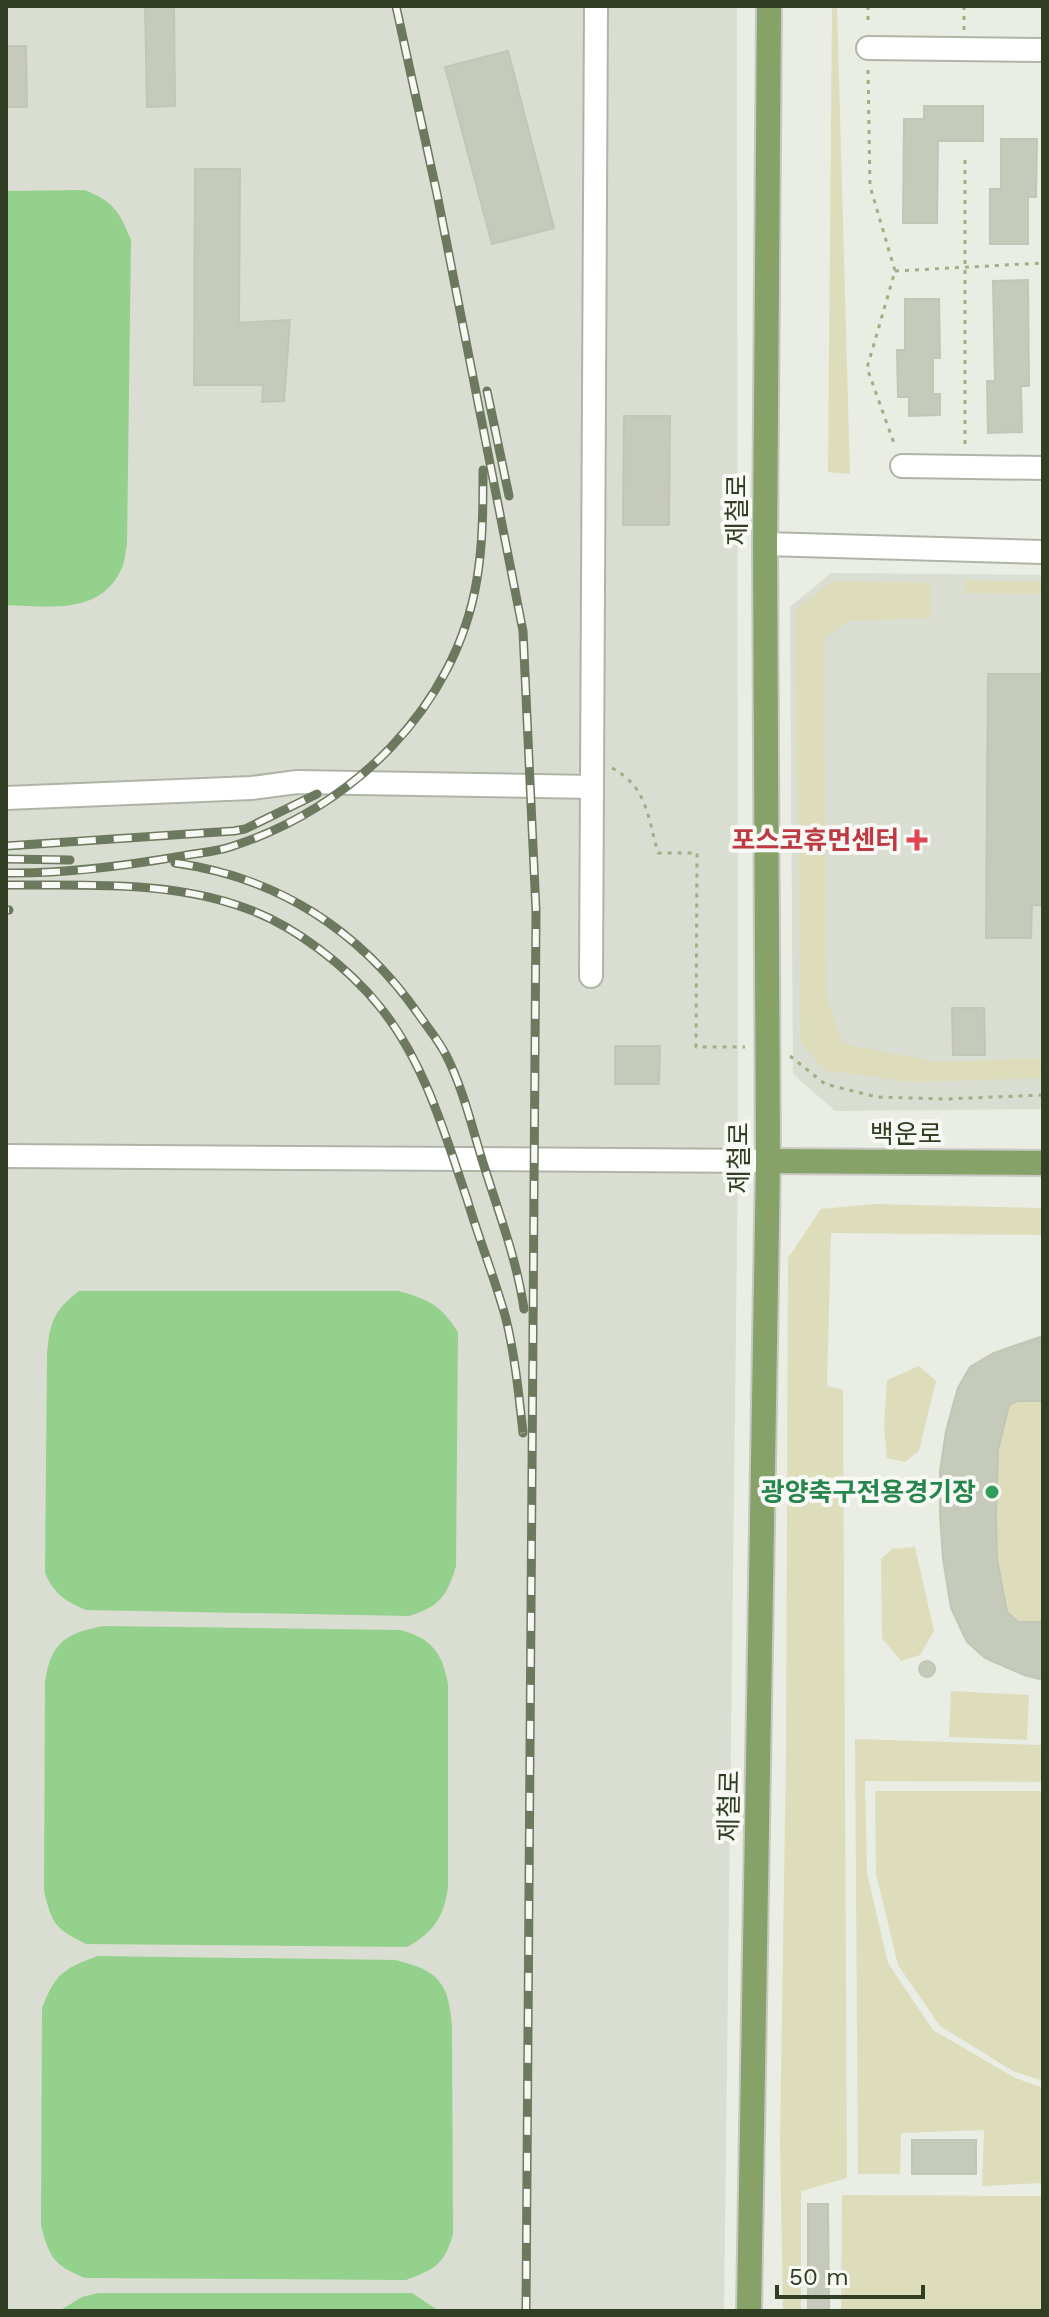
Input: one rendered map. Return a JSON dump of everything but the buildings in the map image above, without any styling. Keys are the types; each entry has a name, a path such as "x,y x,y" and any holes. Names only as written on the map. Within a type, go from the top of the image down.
{"main road":[{"name":"제철로","path":"749,2311 768,1161 765,544 769,6"},
{"name":"백운로","path":"768,1161 1043,1163"}],"street":[{"path":"591,976 596,6"},
{"path":"868,48 1043,50"},
{"path":"902,466 1043,468"},
{"path":"765,544 1043,552"},
{"path":"6,798 252,788 297,782 592,787"},
{"path":"6,1156 768,1161"}],"path":[{"path":"868,48 870,186 895,271 867,368 902,466"},
{"path":"965,160 965,467"},
{"path":"895,271 1043,263"},
{"path":"611,767 624,774 641,791 658,853 697,853 696,1047 778,1046 825,1084 877,1097 946,1099 1043,1095"}],"shaded area":[{"path":"6,6 737,6 738,1161 724,2311 6,2311"},
{"path":"832,6 837,6 850,474 828,472"},
{"path":"85,190 114,209 131,240 125,558 111,585 86,602 55,606 6,605 6,191"},
{"name":"포스코휴먼센터","path":"831,573 1043,575 1043,1109 835,1111 793,1074 790,607"},
{"path":"964,580 1043,582 1043,594 965,593"},
{"path":"833,581 930,583 931,618 848,621 825,638 826,998 843,1044 938,1062 1043,1058 1043,1078 911,1082 824,1070 801,1042 795,610"},
{"path":"876,1204 1043,1208 1043,1235 831,1233 827,1386 843,1390 847,2178 801,2191 801,2311 783,2311 780,2142 786,1755 788,1258 821,1209"},
{"path":"79,1291 399,1291 427,1301 446,1315 458,1332 456,1566 440,1599 428,1609 409,1616 86,1610 61,1596 45,1573 47,1353 54,1318"},
{"name":"광양축구전용경기장","path":"1043,1336 1043,1680 993,1662 968,1643 956,1620 948,1587 941,1504 948,1421 958,1388 978,1361 1005,1348"},
{"path":"919,1366 936,1381 919,1451 905,1462 887,1458 884,1426 887,1380"},
{"path":"915,1547 934,1631 920,1655 901,1661 882,1638 881,1559 892,1549"},
{"path":"104,1626 400,1630 428,1643 443,1664 448,1685 448,1887 444,1907 430,1930 407,1947 86,1944 61,1929 53,1918 44,1891 45,1681 51,1657 62,1642 80,1632"},
{"path":"951,1691 1029,1695 1027,1740 949,1737"},
{"path":"855,1739 1043,1745 1043,1782 865,1781 867,1873 888,1963 933,2030 1015,2078 1043,2088 1043,2183 982,2186 984,2130 901,2133 900,2174 858,2174"},
{"path":"875,1791 1043,1791 1043,2081 1013,2071 940,2026 898,1965 876,1874"},
{"path":"98,1956 395,1960 432,1974 444,1989 452,2028 453,2234 442,2259 431,2269 406,2280 85,2278 59,2264 50,2253 41,2226 42,2008 51,1987 62,1974"},
{"path":"842,2195 1043,2196 1043,2311 841,2311"},
{"path":"98,2293 412,2293 439,2311 59,2311 82,2297"}],"railway":[{"path":"396,6 437,194 523,631 536,911 526,2311"},
{"path":"487,391 509,496"},
{"path":"6,873 94,869 224,849 274,830 317,807 356,780 391,747 422,710 447,670 465,626 477,579 483,470"},
{"path":"6,846 234,831 245,829 317,794"},
{"path":"6,859 70,860"},
{"path":"175,863 248,881 313,912 343,933 396,985 440,1045 458,1082 508,1239 524,1309"},
{"path":"6,885 127,886 216,899 264,915 301,936 367,992 409,1051 441,1124 506,1319 523,1433"}],"place":[{"name":"포스코휴먼센터","path":"917,840"},
{"name":"광양축구전용경기장","path":"992,1492"}]}
